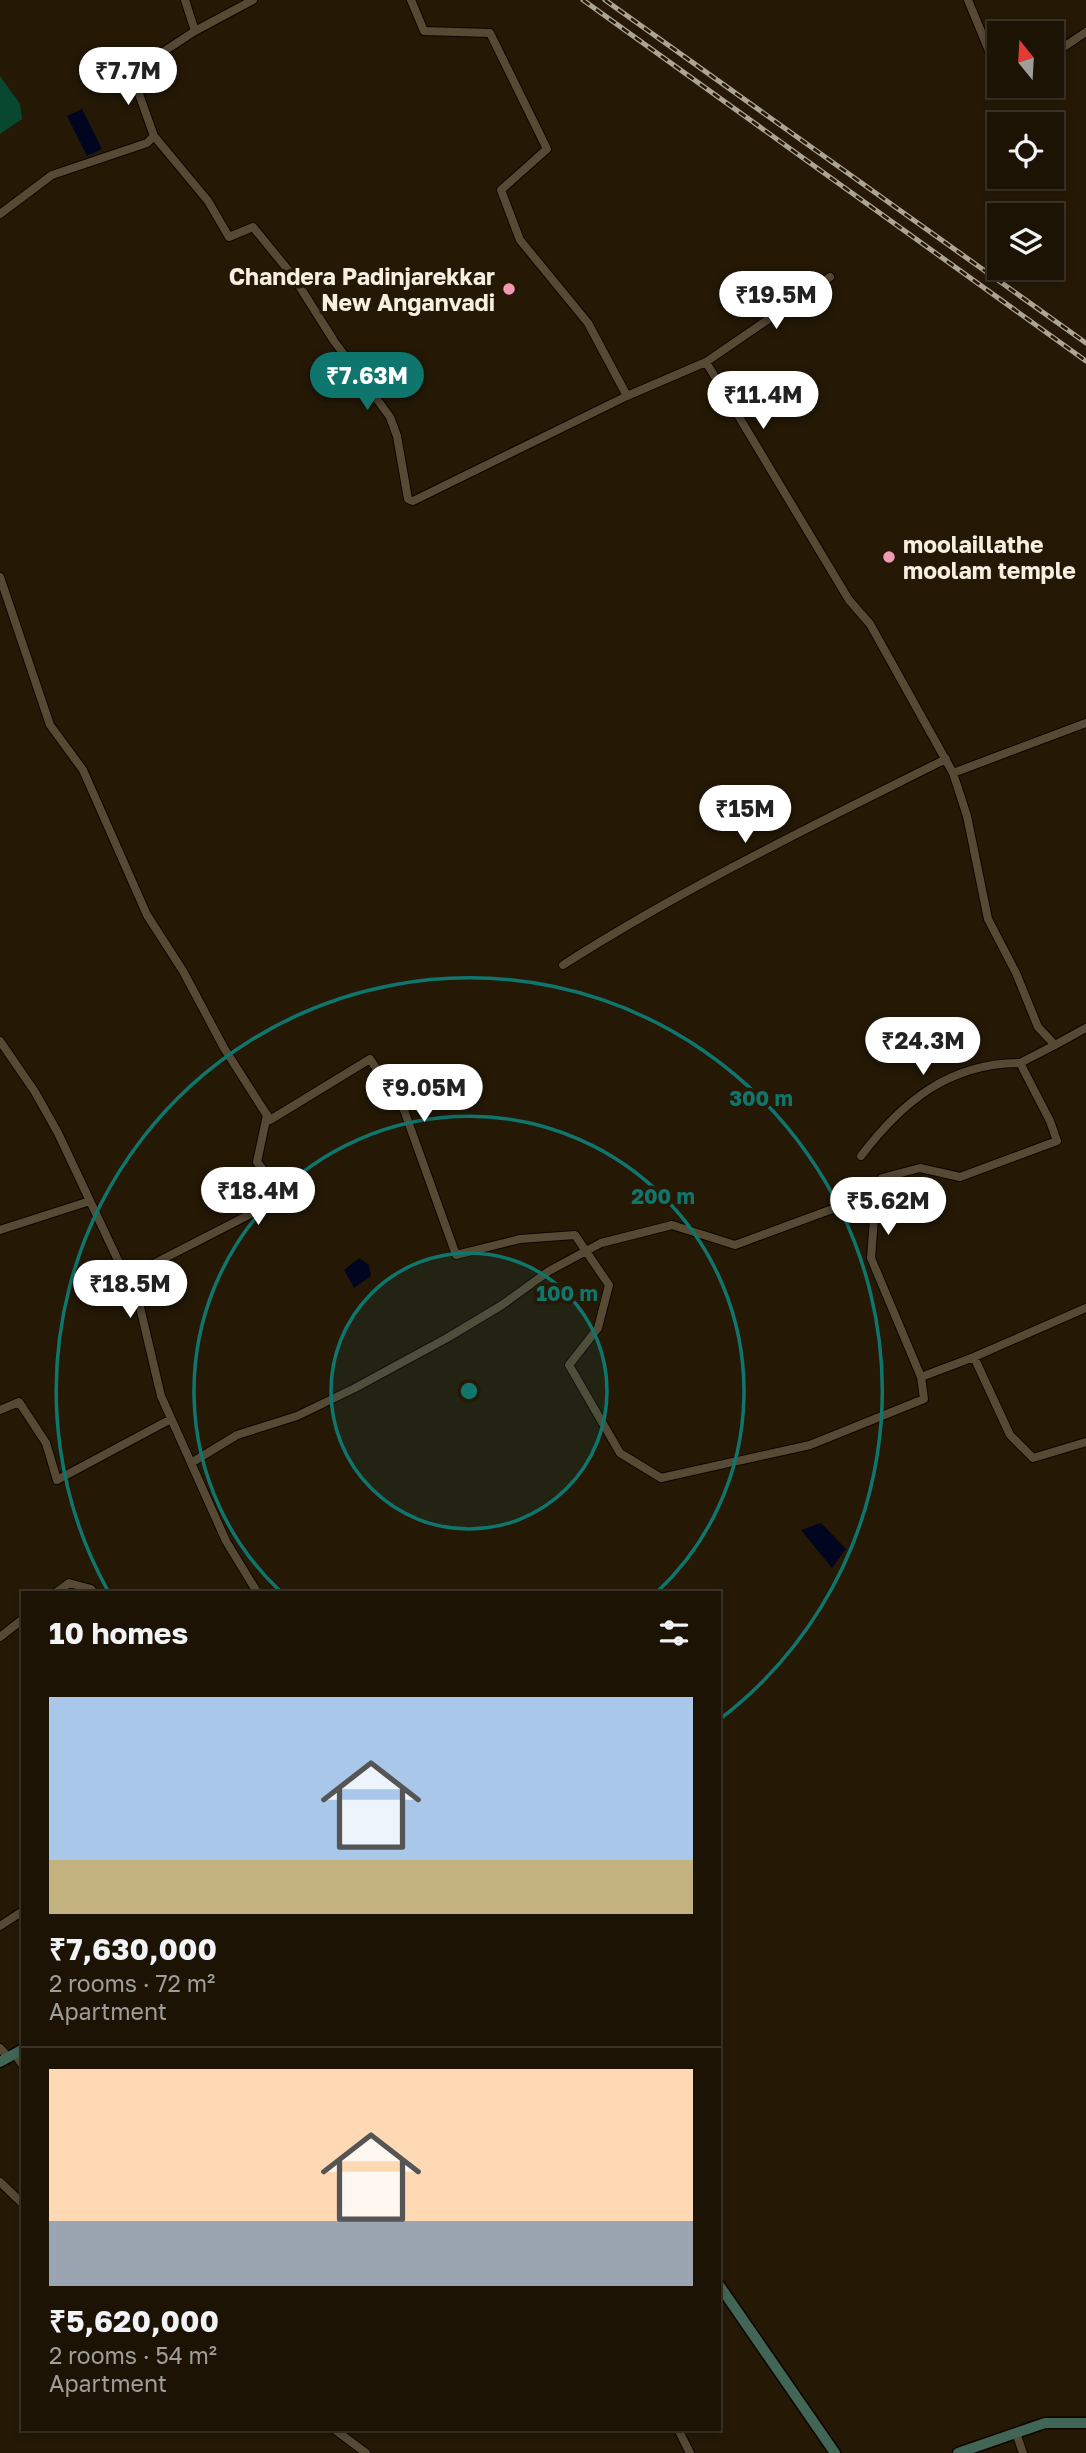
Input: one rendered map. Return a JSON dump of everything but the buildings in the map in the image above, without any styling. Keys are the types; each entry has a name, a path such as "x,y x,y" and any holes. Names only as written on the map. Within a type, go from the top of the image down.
{"main road":[{"path":"721,2288 835,2453"},
{"path":"958,2453 1045,2423 1086,2423"}],"street":[{"path":"185,0 195,31"},
{"path":"253,0 195,31 137,69 134,80 154,136 208,201 229,237 253,227 293,276 334,341 390,417 397,436 408,499 414,501 627,396 706,362 830,277"},
{"path":"411,0 424,31 490,33 547,149 501,190 520,240 588,323 627,396"},
{"path":"968,0 987,46"},
{"path":"1064,47 1086,33"},
{"path":"0,214 52,175 125,153 148,143 154,136"},
{"path":"706,362 849,600 870,624 953,773 967,816 988,919 1016,973 1038,1027 1055,1045"},
{"path":"0,578 50,725 83,770 147,915 183,971 224,1048 270,1120 370,1059 404,1111 456,1255 520,1239 575,1234 609,1285 598,1328 569,1366 620,1453 661,1478 810,1445 924,1399 921,1377 871,1258 876,1193 882,1178 920,1168 960,1177 1057,1141 1050,1121 1020,1063"},
{"path":"953,773 1086,723"},
{"path":"562,965 631,922 788,837 946,760"},
{"path":"861,1156 892,1116 944,1080 980,1065 1020,1063 1086,1028"},
{"path":"0,1041 35,1091 126,1278 147,1326 161,1396 226,1541 256,1591"},
{"path":"126,1278 284,1197 257,1162 267,1115"},
{"path":"191,1463 237,1435 297,1416 355,1388 447,1338 502,1305 549,1271 601,1243 673,1225 735,1245 876,1193"},
{"path":"0,1230 90,1201"},
{"path":"921,1377 1086,1308"},
{"path":"974,1357 1010,1436 1033,1458 1086,1442"},
{"path":"0,1410 19,1402 46,1443 57,1480 171,1419"},
{"path":"58,1591 69,1583 92,1591"},
{"path":"0,1637 21,1621"},
{"path":"0,1926 21,1912"},
{"path":"0,2048 12,2056"},
{"path":"0,2182 21,2202"},
{"path":"337,2431 366,2453"},
{"path":"679,2431 690,2453"},
{"path":"1016,2433 1023,2453"}],"green space":[{"path":"0,76 20,104 22,119 0,134"}],"water":[{"path":"82,109 102,149 87,156 67,116"},
{"path":"359,1258 369,1265 371,1276 354,1288 344,1270"},
{"path":"821,1523 846,1549 832,1568 801,1530"}],"railway":[{"path":"583,0 1086,361"},
{"path":"605,0 1086,343"}],"place":[{"name":"Chandera Padinjarekkar New Anganvadi","path":"509,289"},
{"name":"moolaillathe moolam temple","path":"889,557"}]}
